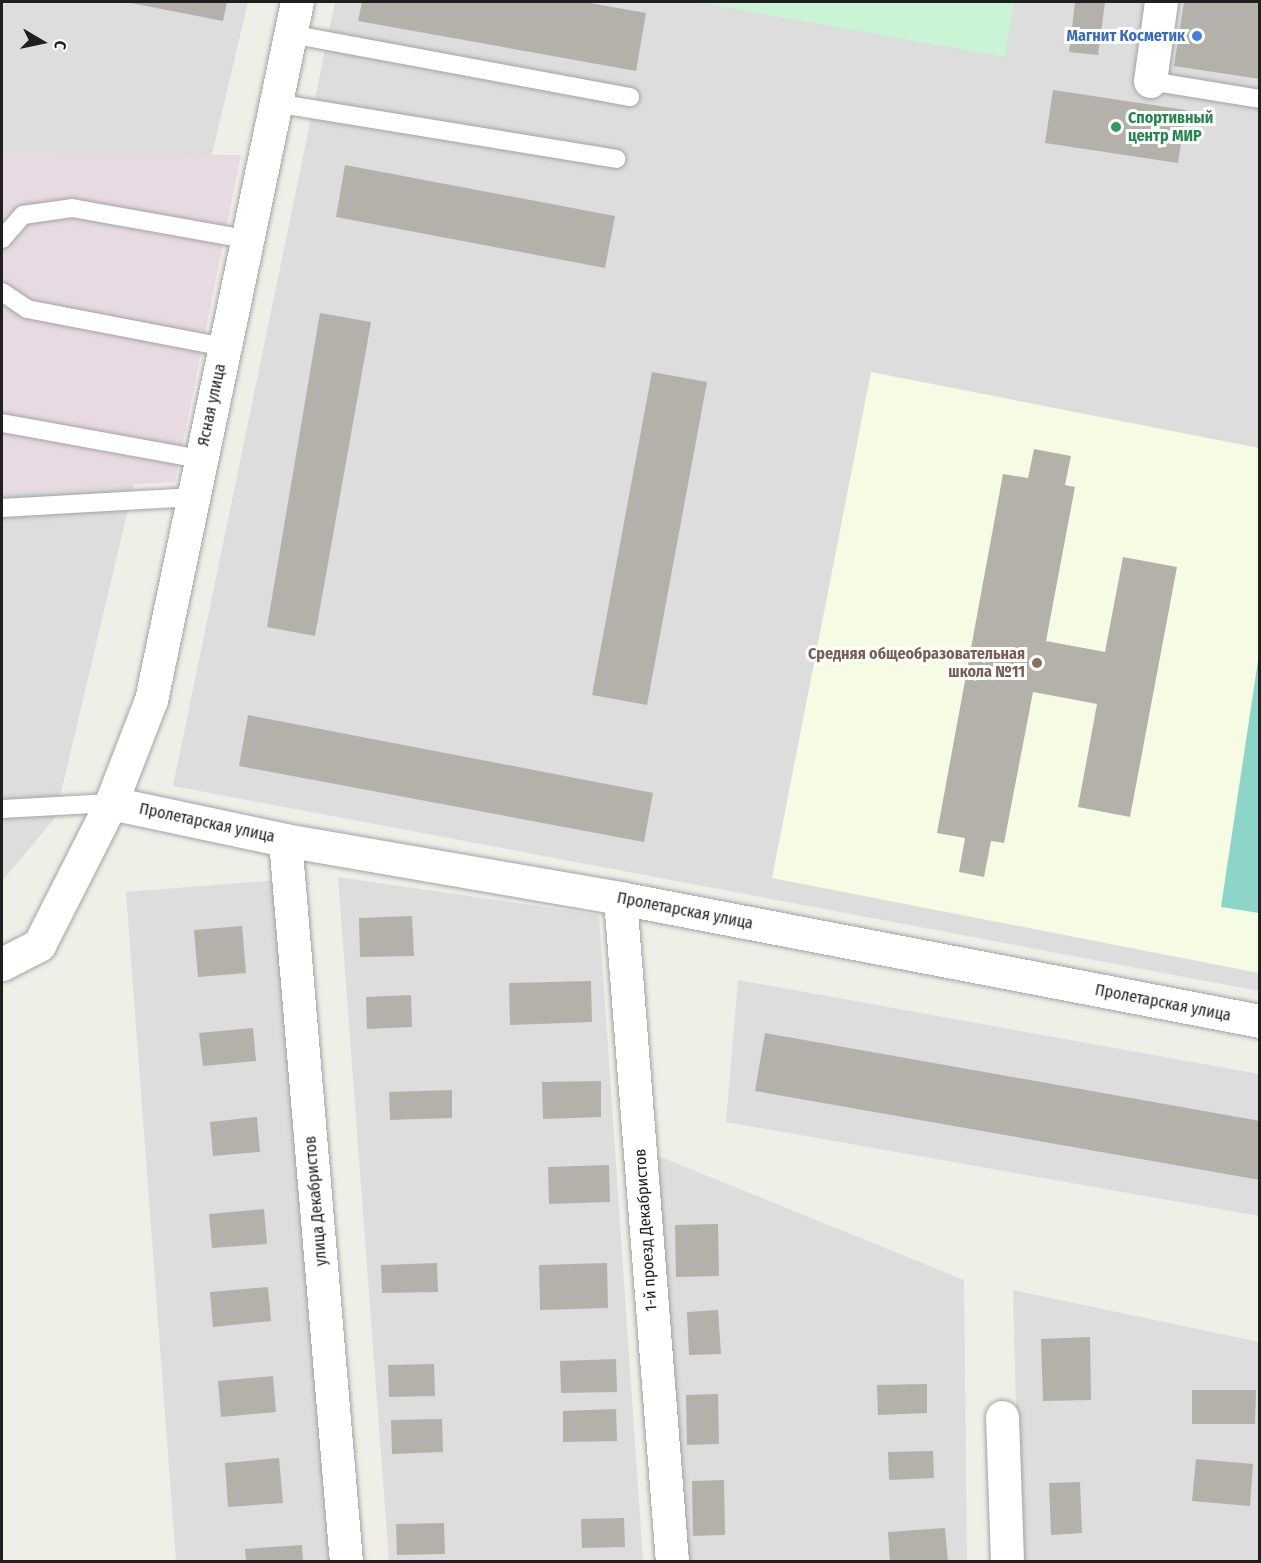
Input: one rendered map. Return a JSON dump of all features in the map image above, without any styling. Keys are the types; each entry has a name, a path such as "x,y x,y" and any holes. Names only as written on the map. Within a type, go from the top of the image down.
{"street":[{"name":"Ясная улица","path":"2,964 39,945 111,803 151,700 297,2"},
{"path":"1150,81 1161,2"},
{"name":"Пролетарская улица","path":"111,803 285,840 620,898 1260,1021"},
{"name":"улица Декабристов","path":"285,840 346,1562"},
{"name":"1-й проезд Декабристов","path":"620,898 672,1562"},
{"path":"1002,1417 1007,1562"}],"lane":[{"path":"290,34 630,97"},
{"path":"1150,81 1260,99"},
{"path":"275,103 616,159"},
{"path":"2,239 23,215 72,208 246,239"},
{"path":"2,292 27,309 224,347"},
{"path":"2,423 201,459"},
{"path":"2,508 194,497"},
{"path":"2,809 111,803"}],"shaded area":[{"path":"2,2 248,2 55,818 2,881"},
{"path":"335,2 1259,2 1259,991 173,786"},
{"path":"2,152 241,155 175,482 2,492"},
{"name":"Средняя общеобразовательная школа №11","path":"871,372 1259,448 1259,973 772,878"},
{"path":"1259,654 1259,913 1221,907"},
{"path":"338,877 599,915 643,1561 389,1561"},
{"path":"278,880 329,1561 176,1561 126,892"},
{"path":"738,980 1259,1074 1259,1216 726,1122"},
{"path":"646,1151 964,1280 967,1561 675,1561"},
{"path":"1013,1290 1259,1342 1259,1561 1020,1561"}],"green space":[{"path":"696,2 1014,2 1005,57"}],"building":[{"path":"131,2 227,2 223,21"},
{"path":"362,2 584,2 646,13 636,71 358,21"},
{"path":"1075,2 1105,2 1098,55 1069,52"},
{"path":"1184,2 1260,2 1260,79 1174,66"},
{"name":"Спортивный центр МИР","path":"1053,90 1186,110 1178,163 1045,143"},
{"path":"345,165 615,216 605,268 336,217"},
{"path":"320,313 371,322 315,636 267,627"},
{"path":"652,372 707,382 647,705 592,695"},
{"path":"1034,449 1071,456 1065,485 1075,487 1046,641 1105,652 1123,557 1177,567 1130,817 1078,807 1097,704 1033,692 1004,843 991,841 984,877 959,872 965,838 937,833 1003,474 1028,478"},
{"path":"248,715 653,793 644,842 239,766"},
{"path":"412,916 414,956 360,957 359,918"},
{"path":"242,926 246,973 198,977 194,930"},
{"path":"591,981 592,1022 510,1025 509,983"},
{"path":"411,995 412,1027 367,1029 366,997"},
{"path":"253,1028 256,1061 203,1066 199,1033"},
{"path":"765,1033 1260,1121 1260,1180 755,1091"},
{"path":"601,1081 601,1117 543,1119 542,1082"},
{"path":"452,1090 452,1118 390,1120 389,1092"},
{"path":"257,1117 260,1152 213,1156 210,1122"},
{"path":"609,1165 610,1202 549,1204 548,1167"},
{"path":"264,1209 267,1244 212,1248 209,1214"},
{"path":"718,1224 719,1276 676,1277 675,1225"},
{"path":"437,1263 438,1292 382,1293 381,1265"},
{"path":"607,1263 608,1308 540,1310 539,1265"},
{"path":"268,1287 271,1321 213,1327 210,1292"},
{"path":"718,1310 721,1354 689,1355 687,1312"},
{"path":"1090,1337 1091,1400 1043,1401 1041,1339"},
{"path":"616,1359 617,1392 561,1393 560,1361"},
{"path":"434,1364 435,1396 389,1397 388,1365"},
{"path":"273,1376 276,1412 221,1417 218,1381"},
{"path":"927,1384 927,1413 878,1415 877,1385"},
{"path":"1192,1390 1256,1390 1255,1424 1192,1424"},
{"path":"718,1394 719,1444 687,1445 686,1395"},
{"path":"616,1409 617,1441 563,1442 563,1411"},
{"path":"442,1419 443,1452 392,1454 391,1420"},
{"path":"933,1451 934,1478 889,1480 888,1452"},
{"path":"279,1458 283,1503 228,1507 225,1463"},
{"path":"1196,1459 1253,1464 1250,1506 1192,1501"},
{"path":"724,1480 725,1535 693,1536 692,1481"},
{"path":"1080,1482 1082,1533 1051,1535 1049,1483"},
{"path":"624,1518 625,1547 582,1548 581,1519"},
{"path":"444,1523 445,1554 397,1555 396,1524"},
{"path":"945,1528 948,1562 890,1562 888,1532"},
{"path":"302,1545 303,1562 246,1562 245,1549"}],"place":[{"name":"Магнит Косметик","path":"1197,36"},
{"name":"Спортивный центр МИР","path":"1116,127"},
{"name":"Средняя общеобразовательная школа №11","path":"1037,663"}]}
